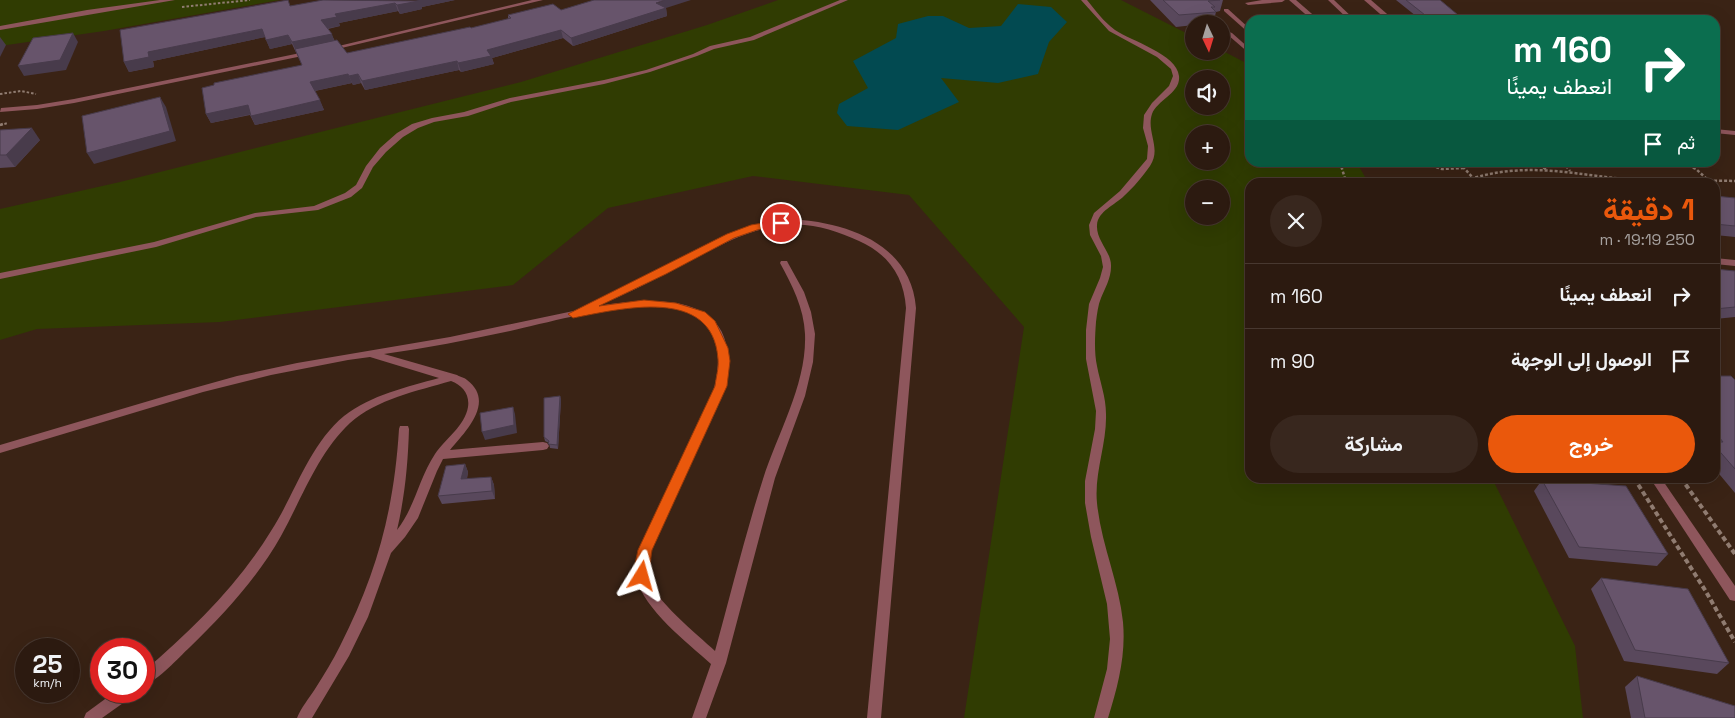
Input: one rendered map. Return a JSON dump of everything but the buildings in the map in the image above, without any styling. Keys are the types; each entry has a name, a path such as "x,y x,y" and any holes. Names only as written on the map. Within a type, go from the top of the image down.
{"street":[{"path":"0,22 127,0"},
{"path":"0,28 78,13 172,0"},
{"path":"1,110 56,104 194,77 398,34 540,0"},
{"path":"0,276 156,244 254,215 315,208 348,195 358,186 370,166 383,150 400,134 415,126 510,100 604,82 648,71 695,55 712,47 752,39 845,0"},
{"path":"1084,0 1112,31 1165,60 1174,68 1176,77 1171,88 1155,104 1147,117 1147,128 1152,146 1149,163 1122,193 1100,212 1093,224 1093,230 1106,257 1107,267 1093,310 1092,366 1101,401 1101,419 1091,478 1091,500 1093,524 1114,608 1117,637 1115,667 1101,718"},
{"path":"1248,3 1282,0"},
{"path":"1292,0 1310,15"},
{"path":"1331,0 1347,15"},
{"path":"1367,0 1385,15"},
{"path":"1226,10 1245,27"},
{"path":"1230,34 1245,48"},
{"path":"1720,132 1735,133"},
{"path":"573,314 655,276 731,236 768,224 801,222 834,227 873,244 885,252 899,267 908,284 911,308 874,718"},
{"path":"1720,262 1735,263"},
{"path":"699,718 719,663 757,520 808,362 810,326 806,309 801,293 784,263"},
{"path":"0,449 232,382 302,365 478,335 627,304 644,303 676,306 701,315 711,324 718,335 724,361 721,386 645,550 642,576 652,597 719,663"},
{"path":"370,354 453,377 469,387 474,403 467,422 440,455 428,477 415,514 407,527 384,552"},
{"path":"155,669 202,626 232,594 256,563 276,534 326,444 346,420 360,410 384,398 453,377"},
{"path":"304,718 334,671 352,638 378,575 394,515 400,482 404,452 404,429"},
{"path":"440,455 543,446"},
{"path":"1659,483 1735,596"},
{"path":"91,718 112,703"}],"path":[{"path":"1436,167 1442,169 1464,168 1473,178 1507,171 1548,170 1617,178"},
{"path":"1543,167 1548,170"},
{"path":"1566,167 1571,172"},
{"path":"1690,167 1706,178"},
{"path":"1720,180 1735,181"},
{"path":"1637,483 1706,590 1735,642"},
{"path":"1685,483 1735,554"}],"green space":[{"path":"0,0 280,0 104,31 0,46"},
{"path":"778,0 1121,0 1185,32 1185,60 1230,60 1230,55 1245,62 1245,167 1359,167 1366,178 1245,178 1245,483 1494,483 1575,646 1583,718 964,718 1024,327 909,195 753,176 608,208 513,285 220,322 37,329 0,340 0,209 120,182 521,82 707,25"}],"water":[{"path":"1018,4 1051,7 1067,22 1049,42 1038,74 998,83 941,78 959,102 898,130 847,126 837,113 839,104 868,88 853,61 896,38 898,24 928,16 943,16 969,28 1001,26"}],"route":[{"path":"642,576 645,550 721,386 724,373 722,348 718,335 711,324 701,315 690,309 644,303 627,304 573,314 663,272 742,231 768,224 781,223"}]}
